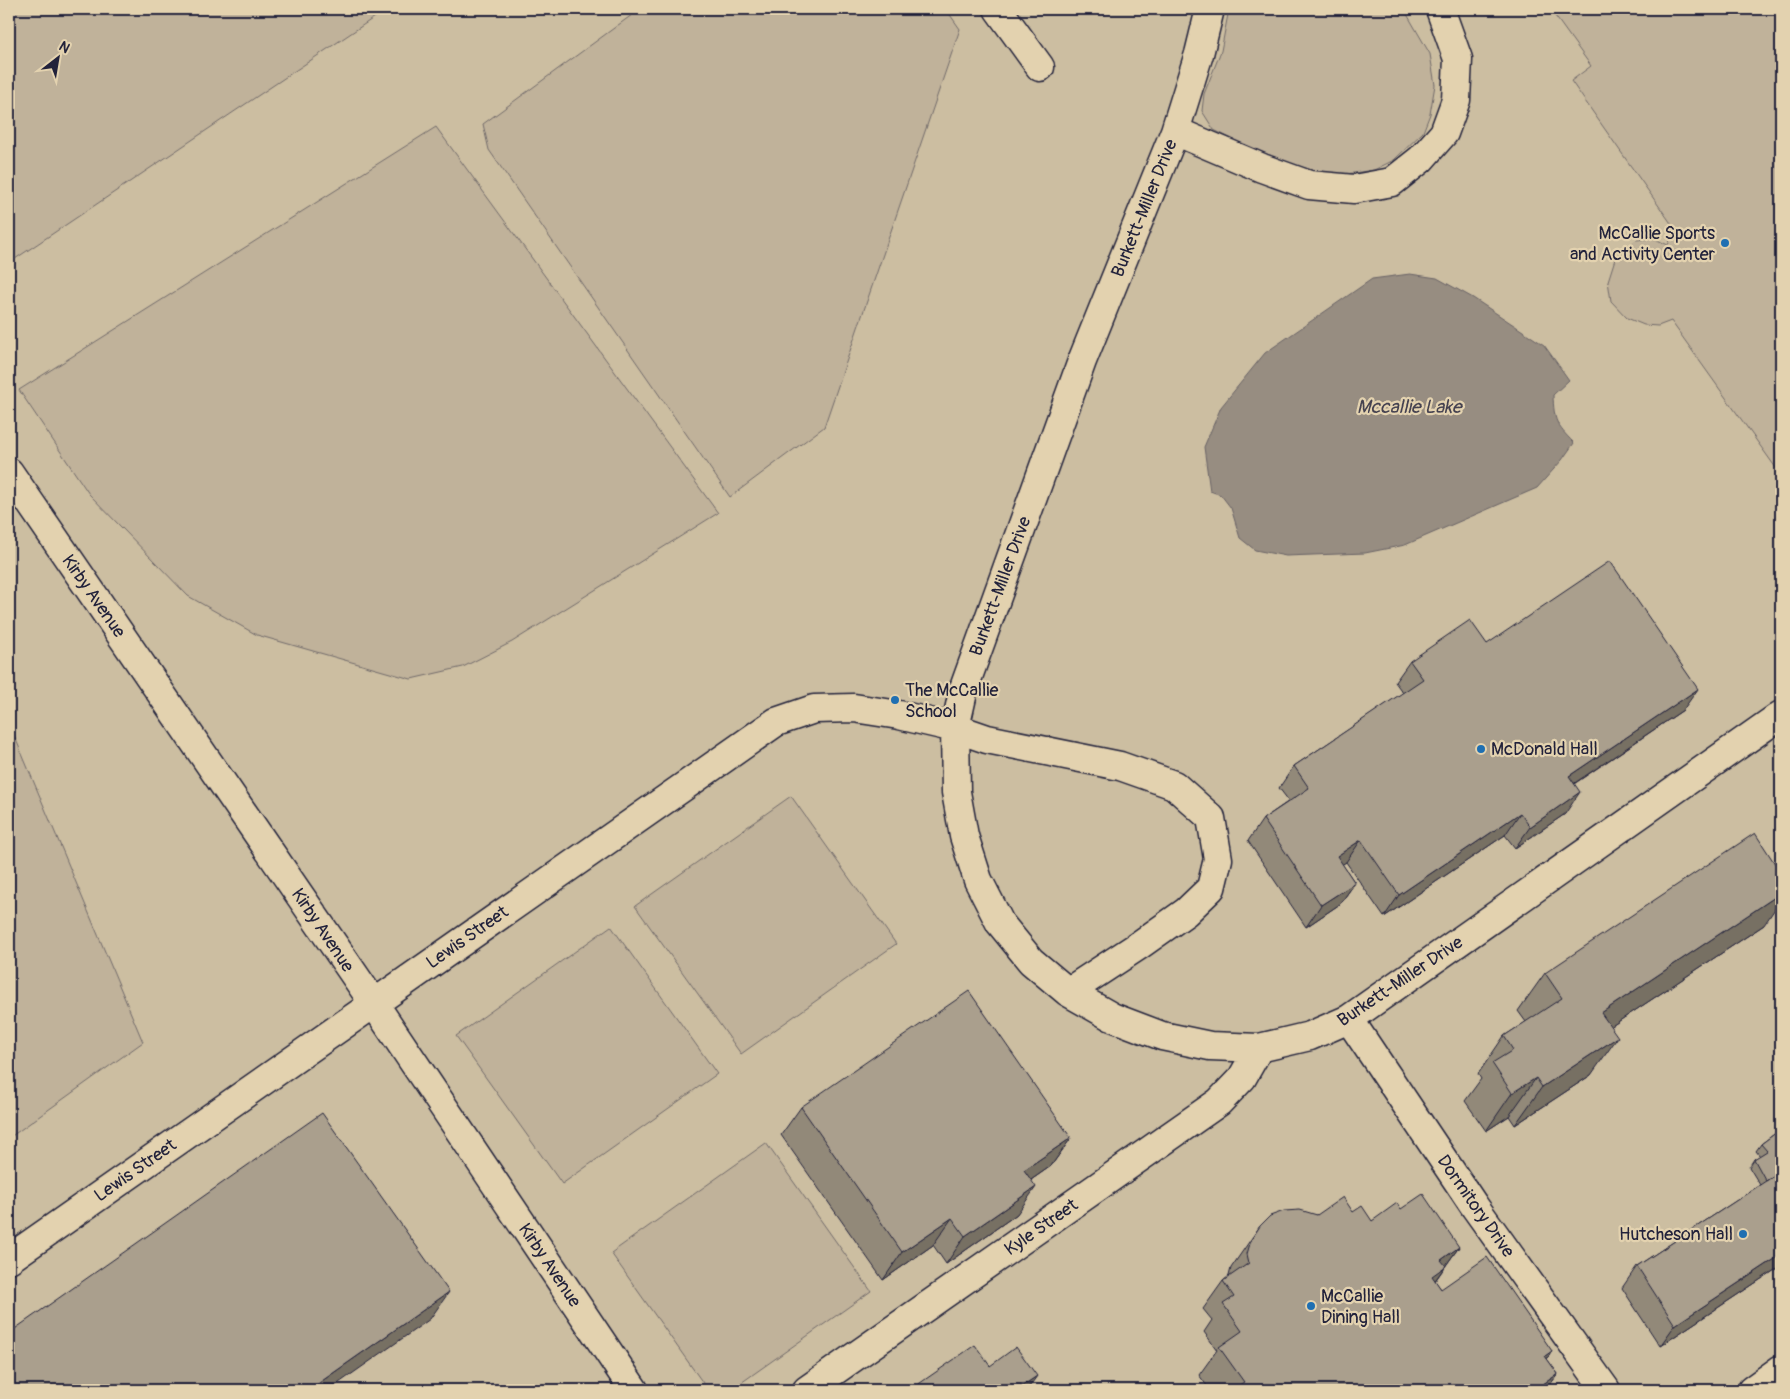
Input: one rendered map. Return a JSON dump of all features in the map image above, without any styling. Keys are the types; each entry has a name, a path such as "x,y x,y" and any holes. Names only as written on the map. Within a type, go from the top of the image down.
{"street":[{"path":"998,9 1040,67"},
{"name":"Burkett-Miller Drive","path":"1210,9 1176,131 1082,362 964,688 955,728 956,792 964,836 978,880 1000,923 1031,961 1068,992 1112,1017 1162,1036 1210,1046 1260,1048 1310,1036 1349,1020 1781,715"},
{"path":"1176,131 1262,168 1309,185 1354,189 1392,182 1421,159 1444,134 1456,100 1458,59 1440,9"},
{"name":"Kirby Avenue","path":"9,472 373,1002 634,1390"},
{"name":"Lewis Street","path":"9,1259 373,1002 776,722 814,709 854,708 899,715 955,728 987,739 1120,766 1174,785 1211,818 1218,859 1211,888 1186,912 1068,992"},
{"name":"Dormitory Drive","path":"1349,1020 1475,1207 1606,1390"},
{"name":"Kyle Street","path":"807,1390 1219,1102 1242,1078 1260,1048"},
{"path":"1752,1390 1781,1369"}],"shaded area":[{"name":"The McCallie School","path":"9,9 1781,9 1781,1390 9,1390"},
{"path":"9,9 387,9 9,263"},
{"path":"640,9 946,9 960,29 824,427 730,497 489,150 483,124"},
{"path":"1229,9 1404,9 1430,54 1435,85 1430,114 1423,132 1394,160 1374,170 1332,176 1268,157 1214,130 1202,111 1204,94 1221,51"},
{"name":"McCallie Sports and Activity Center","path":"1550,9 1781,9 1781,475 1671,321 1658,326 1644,325 1627,318 1611,301 1608,281 1615,259 1636,240 1653,238 1668,245 1675,229 1571,81 1591,66"},
{"path":"436,127 718,513 512,642 463,667 411,679 257,635 188,596 89,494 19,390"},
{"path":"9,723 143,1042 9,1138"},
{"path":"791,796 896,944 741,1054 635,906"},
{"path":"611,926 717,1074 562,1184 456,1036"},
{"path":"766,1143 871,1291 731,1390 708,1390 611,1253"}],"water":[{"name":"Mccallie Lake","path":"1410,274 1437,278 1473,298 1544,345 1569,380 1553,395 1553,404 1557,422 1563,432 1574,443 1562,460 1537,488 1405,545 1365,553 1286,556 1255,550 1240,538 1231,508 1221,495 1210,491 1204,447 1221,407 1265,353 1372,279"}],"building":[{"name":"McDonald Hall","path":"1610,561 1698,689 1569,776 1580,792 1530,827 1520,813 1399,895 1361,840 1337,856 1355,883 1321,905 1263,819 1309,788 1294,766 1423,679 1410,661 1470,620 1487,644"},
{"path":"1755,833 1781,873 1781,893 1601,1013 1618,1037 1542,1087 1536,1078 1512,1093 1492,1063 1513,1050 1504,1036 1562,998 1545,973"},
{"path":"969,991 1071,1138 1024,1170 1036,1187 965,1236 952,1218 902,1252 801,1107"},
{"path":"322,1113 449,1292 309,1390 9,1390 9,1333"},
{"path":"1781,1129 1781,1171 1766,1181 1754,1159 1767,1151 1761,1144"},
{"name":"Hutcheson Hall","path":"1781,1171 1781,1255 1675,1325 1637,1266"},
{"name":"McCallie Dining Hall","path":"1423,1194 1459,1247 1441,1260 1446,1266 1432,1276 1441,1289 1487,1257 1552,1351 1545,1356 1558,1374 1534,1390 1232,1390 1244,1382 1219,1347 1242,1331 1223,1304 1234,1297 1223,1281 1249,1263 1247,1254 1251,1240 1260,1226 1270,1216 1284,1211 1300,1210 1317,1215 1343,1197 1353,1212 1362,1206 1372,1221 1397,1203 1401,1209"},
{"path":"975,1345 990,1366 1016,1347 1037,1376 1016,1390 910,1390"}],"place":[{"name":"McCallie Sports and Activity Center","path":"1725,243"},
{"name":"The McCallie School","path":"895,700"},
{"name":"McDonald Hall","path":"1481,749"},
{"name":"Hutcheson Hall","path":"1743,1234"},
{"name":"McCallie Dining Hall","path":"1311,1306"}]}
